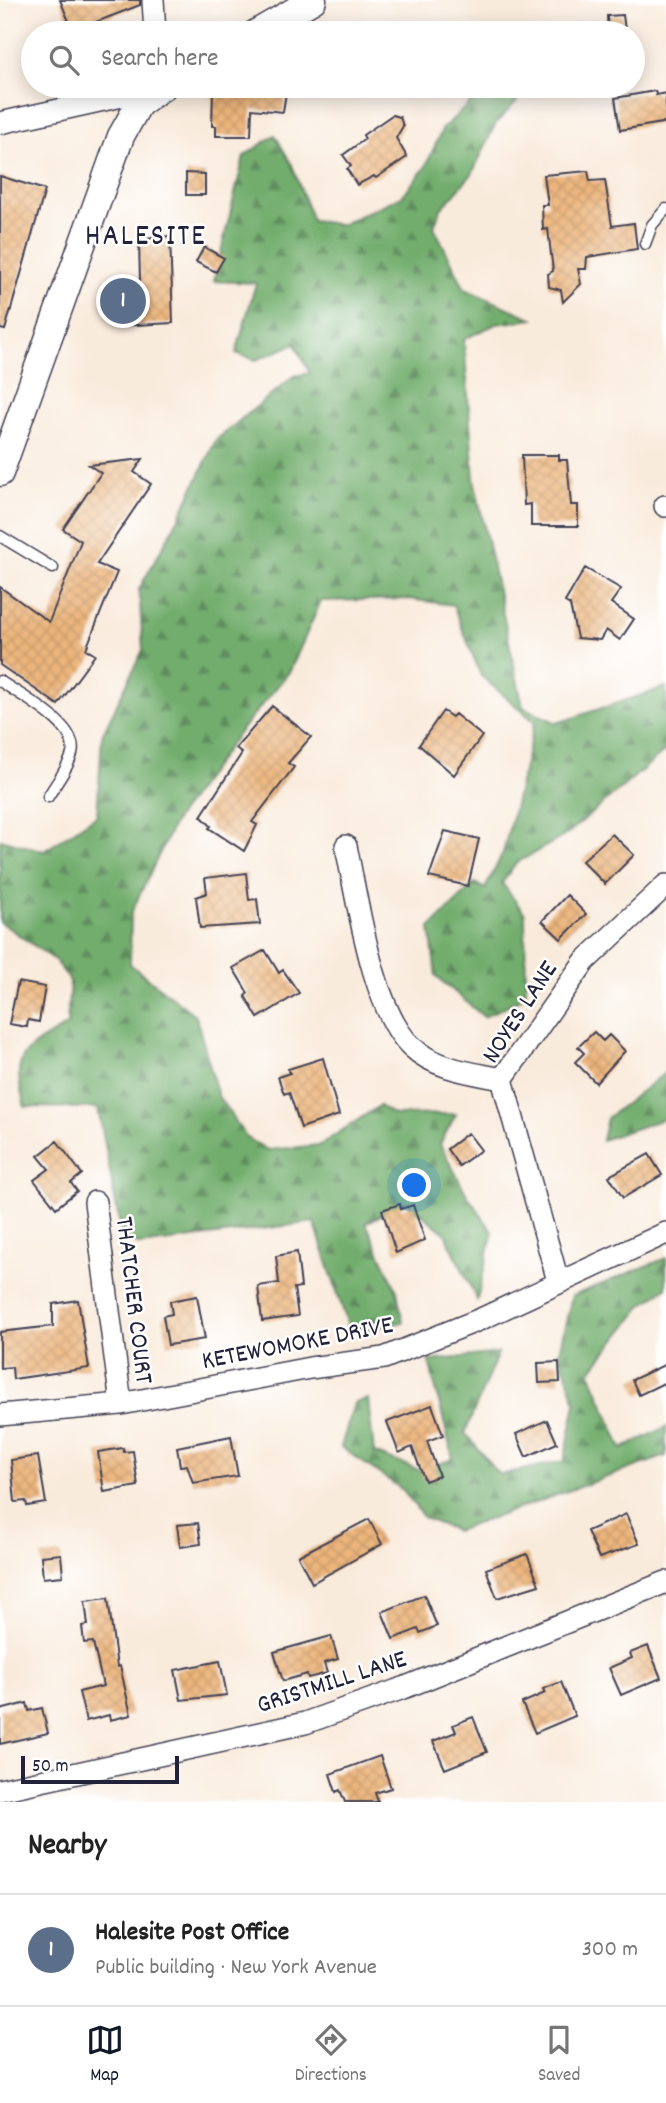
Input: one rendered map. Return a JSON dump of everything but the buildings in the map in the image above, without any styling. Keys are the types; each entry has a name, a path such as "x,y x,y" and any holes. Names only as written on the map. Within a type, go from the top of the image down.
{"street":[{"path":"153,0 154,21"},
{"path":"277,21 313,0"},
{"path":"0,123 107,98"},
{"path":"1,467 121,136 139,104 146,98"},
{"path":"346,846 374,977 401,1033 412,1047 432,1060 469,1073 502,1079"},
{"name":"NOYES LANE","path":"558,1281 502,1079 585,961 666,885"},
{"name":"THATCHER COURT","path":"95,1202 121,1404"},
{"name":"KETEWOMOKE DRIVE","path":"0,1415 121,1404 310,1368 384,1357 481,1320 558,1281 666,1233"},
{"name":"GRISTMILL LANE","path":"0,1790 305,1723 406,1687 666,1582"}],"lane":[{"path":"645,244 652,225 666,209"},
{"path":"0,536 53,568"},
{"path":"0,681 66,728 73,742 72,755 48,797"}],"green space":[{"path":"475,98 518,100 496,123 472,174 440,210 434,227 465,289 534,319 496,324 464,339 474,479 523,707 557,723 666,687 666,750 566,835 515,864 502,883 525,914 526,996 484,1017 436,976 430,928 475,883 485,889 503,853 535,722 481,676 453,605 408,599 321,601 290,671 237,735 176,819 131,913 130,964 196,1016 218,1096 246,1137 268,1150 320,1145 379,1106 395,1115 456,1114 440,1144 467,1195 493,1232 477,1300 445,1233 406,1202 366,1223 397,1291 403,1322 368,1330 348,1325 314,1222 140,1245 122,1237 98,1108 25,1107 19,1075 20,1064 30,1049 67,1025 70,981 55,960 0,922 0,839 44,851 97,815 102,735 143,650 139,589 180,516 216,440 294,376 310,373 295,344 256,360 236,353 256,283 214,281 244,156 275,135 292,165 312,220 340,225 402,196 425,168 443,128"},
{"path":"666,1072 666,1118 602,1140 607,1118"},
{"path":"666,1258 666,1288 643,1305 590,1372 622,1449 666,1427 666,1456 456,1531 424,1518 403,1490 341,1447 354,1403 368,1399 374,1453 419,1470 453,1459 429,1361 498,1353 465,1433 499,1475 564,1461 576,1403 559,1352 572,1296"}],"place":[{"name":"Halesite Post Office","path":"123,301"}],"district":[{"name":"HALESITE","path":"146,234"}]}
